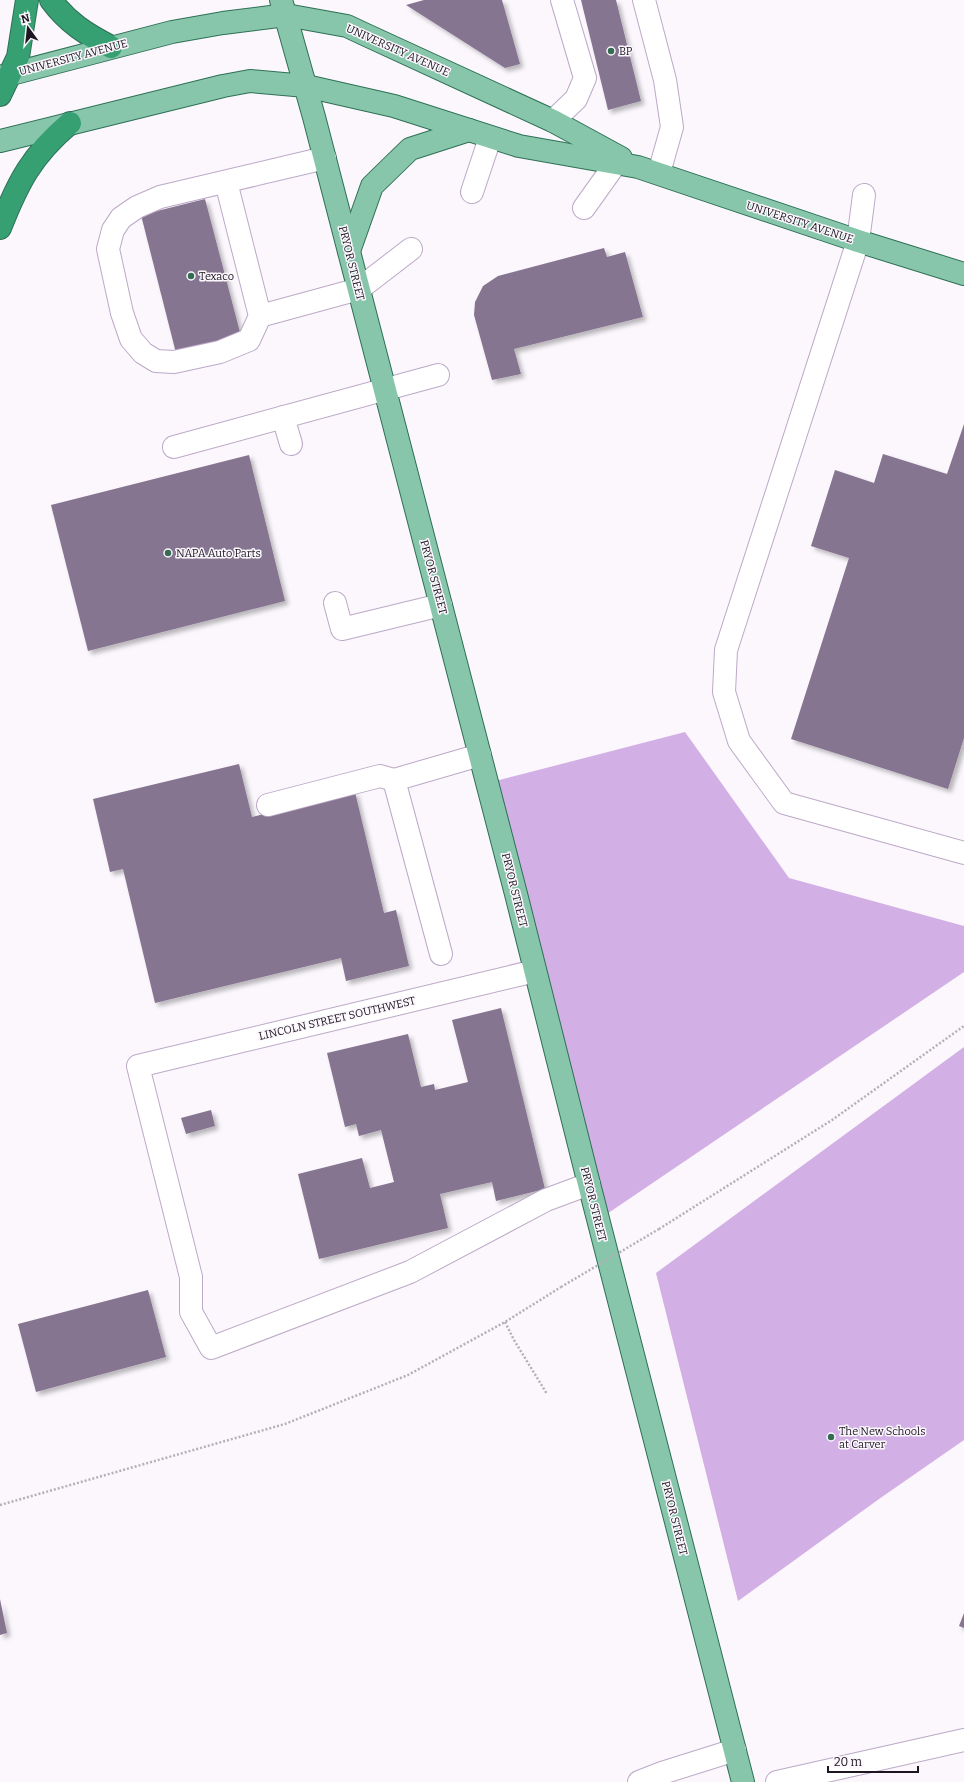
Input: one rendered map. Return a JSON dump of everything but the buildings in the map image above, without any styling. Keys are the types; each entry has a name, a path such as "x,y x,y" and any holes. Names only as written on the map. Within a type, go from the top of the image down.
{"highway":[{"path":"0,95 5,75 21,43 27,0"},
{"path":"51,0 60,14 71,23 85,33 112,47"},
{"path":"0,228 22,177 51,139 70,123"}],"main road":[{"name":"UNIVERSITY AVENUE","path":"5,75 172,32 223,22 284,7 326,22 353,29 553,121 638,167"},
{"name":"PRYOR STREET","path":"284,7 325,158 441,604 743,1782"},
{"name":"UNIVERSITY AVENUE","path":"0,141 223,86 250,81 306,86 394,106 490,138 519,146 638,167 768,212 964,274"},
{"path":"349,251 372,186 410,149 469,130"}],"street":[{"path":"553,121 576,99 585,78 562,0"},
{"path":"644,0 665,80 672,127 659,173"},
{"path":"472,192 490,138"},
{"path":"226,182 260,316 249,340 220,352 174,362 156,361 143,353 131,339 122,313 108,249 113,230 121,218 137,206 160,197 325,158"},
{"path":"584,208 616,163"},
{"path":"864,195 858,241 726,650 724,692 739,741 784,803 964,853"},
{"path":"260,316 359,289 411,249"},
{"path":"174,447 438,375"},
{"path":"283,417 291,444"},
{"path":"336,604 342,629 441,604"},
{"path":"268,805 380,776 394,780 480,755"},
{"path":"394,780 441,954"},
{"name":"LINCOLN STREET SOUTHWEST","path":"535,971 138,1066 191,1277 191,1312 210,1348 410,1272 546,1200 589,1184"},
{"path":"777,1782 964,1740"},
{"path":"639,1782 663,1777 735,1750"}],"path":[{"path":"0,1505 285,1424 408,1375 505,1322 659,1229 832,1120 964,1026"},
{"path":"505,1322 514,1340 547,1394"}],"shaded area":[{"path":"685,732 789,878 964,926 964,972 598,1220 488,783"},
{"name":"The New Schools at Carver","path":"964,1047 964,1440 879,1499 738,1601 656,1273"}],"place":[{"name":"BP","path":"611,51"},
{"name":"Texaco","path":"191,276"},
{"name":"NAPA Auto Parts","path":"168,553"},
{"name":"The New Schools at Carver","path":"831,1437"}]}
